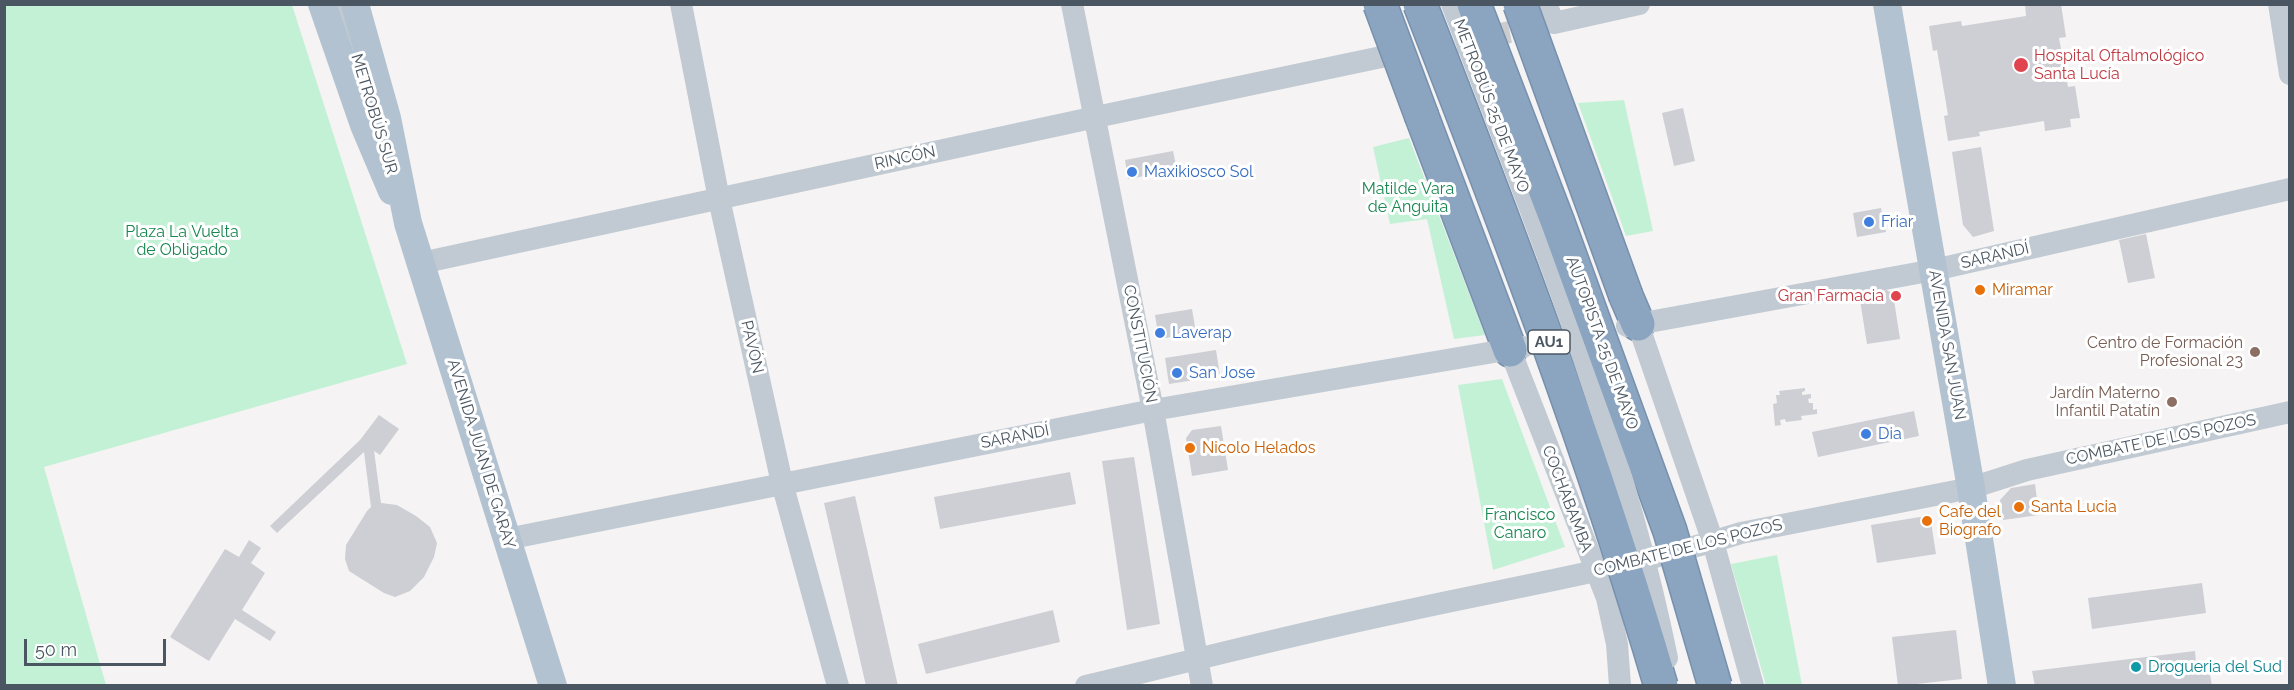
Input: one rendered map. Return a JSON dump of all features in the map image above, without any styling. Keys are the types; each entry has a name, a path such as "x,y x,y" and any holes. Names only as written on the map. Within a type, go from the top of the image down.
{"highway":[{"path":"1380,4 1422,117 1517,348"},
{"name":"AU1","path":"1420,4 1563,379 1631,582 1661,686"},
{"name":"AUTOPISTA 25 DE MAYO","path":"1474,4 1670,531 1716,686"},
{"path":"1520,4 1631,315"}],"main road":[{"name":"AVENIDA JUAN DE GARAY","path":"322,4 363,125 377,160 408,223"},
{"name":"AVENIDA JUAN DE GARAY","path":"355,4 387,118 408,223 553,686"},
{"name":"AVENIDA SAN JUAN","path":"1887,4 1971,488 2002,686"}],"street":[{"name":"METROBÚS SUR","path":"340,4 408,223"},
{"name":"PAVÓN","path":"681,4 719,199 782,483 838,686"},
{"name":"CONSTITUCIÓN","path":"1072,4 1153,410 1202,686"},
{"name":"METROBÚS 25 DE MAYO","path":"1452,4 1531,208 1630,504 1651,582 1672,686"},
{"path":"1550,14 1639,4"},
{"path":"2279,4 2289,61"},
{"name":"RINCÓN","path":"421,263 1391,55"},
{"name":"SARANDÍ","path":"1631,315 1934,270 2289,189"},
{"name":"METROBÚS 25 DE MAYO","path":"1531,208 1580,317 1624,403"},
{"path":"1631,315 1713,542 1754,686"},
{"name":"SARANDÍ","path":"507,539 1153,410 1517,348"},
{"name":"COCHABAMBA","path":"1517,348 1595,570 1607,598 1617,645 1620,686"},
{"name":"COMBATE DE LOS POZOS","path":"1086,686 1292,635 1595,570 1713,542 1741,533 1971,488 2027,470 2289,412"}],"green space":[{"name":"Plaza La Vuelta de Obligado","path":"4,5 292,5 407,364 44,467 106,685 5,685"},
{"path":"1624,100 1653,231 1626,236 1578,103"},
{"name":"Matilde Vara de Anguita","path":"1409,138 1485,335 1454,339 1427,219 1390,224 1373,147"},
{"name":"Francisco Canaro","path":"1502,379 1565,547 1493,570 1458,385"},
{"path":"1777,555 1802,685 1766,685 1731,564"}],"building":[{"name":"Hospital Oftalmológico Santa Lucía","path":"2025,4 2061,4 2066,37 2059,38 2068,87 2075,86 2080,118 2070,119 2071,127 2045,131 2044,121 1979,132 1980,136 1948,141 1944,116 1948,115 1937,50 1933,51 1929,26 1961,21 1962,26 2026,16"},
{"path":"1683,108 1695,161 1674,166 1662,113"},
{"path":"1981,147 1994,231 1973,237 1963,225 1952,152"},
{"path":"1173,151 1177,170 1128,179 1125,160"},
{"name":"Friar","path":"1881,208 1886,232 1857,237 1853,213"},
{"path":"2146,234 2155,278 2128,283 2119,240"},
{"path":"1887,290 1893,294 1900,339 1867,344 1859,294"},
{"path":"1192,309 1196,333 1159,339 1155,315"},
{"path":"1216,350 1220,376 1169,384 1165,358"},
{"path":"1805,388 1802,395 1811,394 1811,398 1808,399 1809,403 1813,403 1813,410 1817,409 1817,414 1801,416 1802,420 1786,422 1785,419 1780,420 1781,425 1775,426 1773,404 1777,403 1776,395 1780,395 1779,391"},
{"name":"Dia","path":"1914,411 1919,436 1818,457 1812,432"},
{"path":"379,415 399,429 380,455 374,451 381,503 397,505 416,516 430,527 437,543 434,557 424,577 410,591 395,597 384,593 349,571 345,559 346,545 371,507 364,452 277,533 270,526 360,440"},
{"path":"1221,426 1228,470 1192,476 1186,438 1192,430"},
{"path":"1134,457 1160,624 1127,630 1102,461"},
{"path":"1070,472 1076,504 940,529 934,497"},
{"name":"Santa Lucia","path":"2035,484 2039,515 2003,520 2000,500 2011,488"},
{"path":"855,496 898,686 866,686 824,503"},
{"path":"1926,516 1931,522 1936,554 1877,563 1871,525"},
{"path":"249,540 261,548 251,563 265,573 242,610 276,632 270,641 235,619 209,661 170,637 225,549 239,557"},
{"path":"2202,583 2206,613 2092,629 2088,598"},
{"path":"1053,610 1060,642 926,674 918,644"},
{"path":"1956,630 1962,679 1898,686 1892,637"},
{"name":"Drogueria del Sud","path":"2195,651 2196,663 2208,663 2212,686 2035,686 2032,671"}],"tunnel":[{"path":"1391,55 1541,26"}],"place":[{"name":"Hospital Oftalmológico Santa Lucía","path":"2021,65"},
{"name":"Maxikiosco Sol","path":"1132,172"},
{"name":"Friar","path":"1869,222"},
{"name":"Miramar","path":"1980,290"},
{"name":"Gran Farmacia","path":"1896,296"},
{"name":"Laverap","path":"1160,333"},
{"name":"Centro de Formación Profesional 23","path":"2255,352"},
{"name":"San Jose","path":"1177,373"},
{"name":"Jardín Materno Infantil Patatín","path":"2172,402"},
{"name":"Dia","path":"1866,434"},
{"name":"Nicolo Helados","path":"1190,448"},
{"name":"Santa Lucia","path":"2019,507"},
{"name":"Cafe del Biografo","path":"1927,521"},
{"name":"Drogueria del Sud","path":"2136,667"}]}
